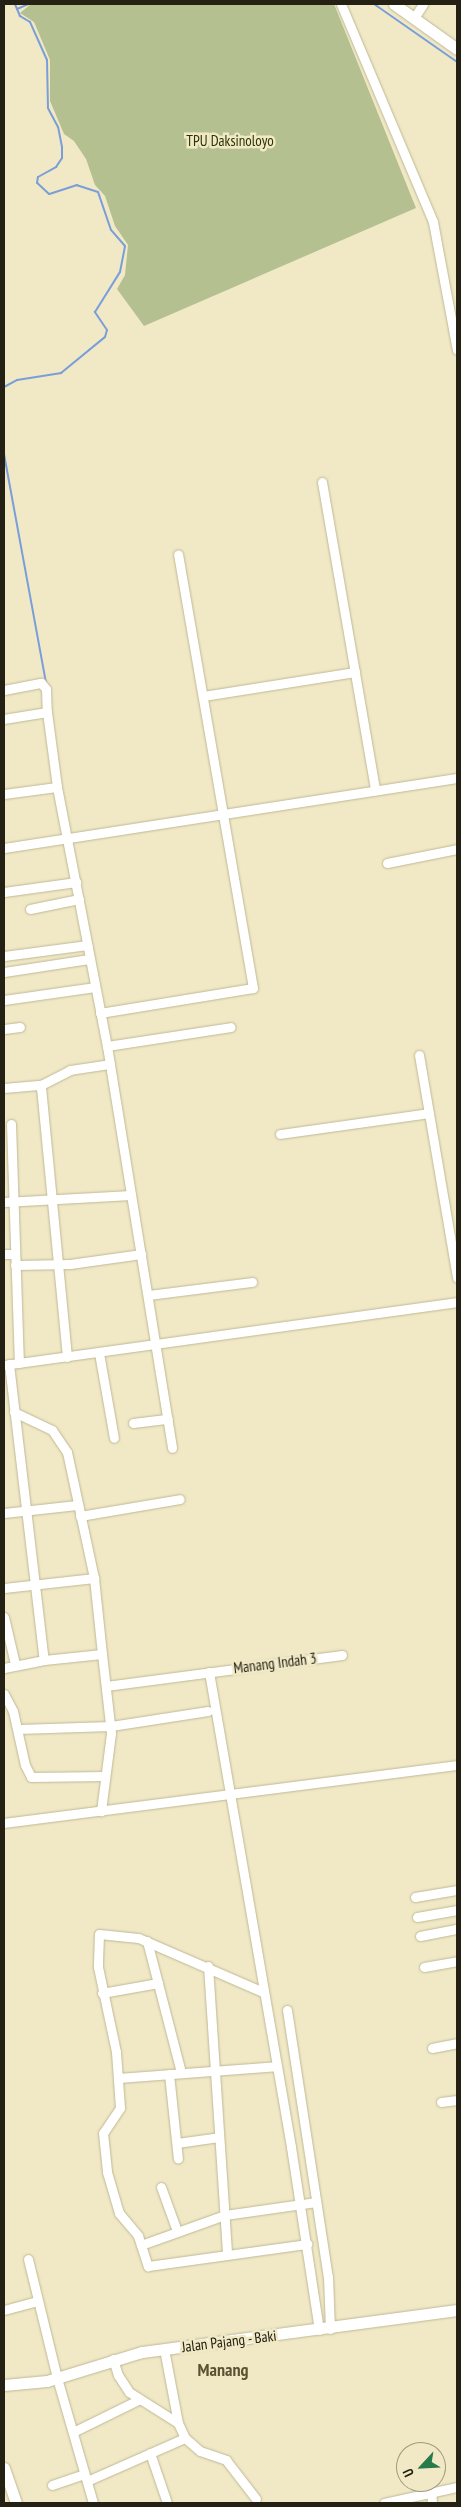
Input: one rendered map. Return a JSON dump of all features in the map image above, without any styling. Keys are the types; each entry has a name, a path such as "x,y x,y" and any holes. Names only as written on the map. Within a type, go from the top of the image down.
{"main road":[{"path":"394,4 457,49"},
{"name":"Jalan Pajang - Baki","path":"4,2385 57,2378 113,2359 164,2349 324,2330 457,2310"},
{"path":"4,2468 16,2503"}],"street":[{"path":"342,4 433,222 457,350"},
{"path":"414,18 422,4"},
{"path":"322,482 375,790"},
{"path":"100,1013 252,989 224,814 178,554"},
{"path":"203,696 355,672"},
{"path":"4,690 41,683 46,689 47,712 57,786 107,1046 149,1295 172,1448"},
{"path":"4,719 47,712"},
{"path":"4,848 457,778"},
{"path":"4,794 57,786"},
{"path":"387,863 457,849"},
{"path":"4,892 76,882"},
{"path":"30,909 79,899"},
{"path":"4,956 87,945"},
{"path":"4,972 90,960"},
{"path":"4,1000 95,987"},
{"path":"4,1029 20,1027"},
{"path":"107,1046 231,1027"},
{"path":"419,1055 457,1278"},
{"path":"4,1088 42,1085 70,1070 110,1064"},
{"path":"42,1085 56,1264 67,1357"},
{"path":"280,1134 429,1113"},
{"path":"10,1124 8,1202 15,1254 11,1364 14,1412 44,1660"},
{"path":"8,1202 131,1195"},
{"path":"4,1254 15,1254"},
{"path":"15,1265 56,1264 141,1254"},
{"path":"149,1295 252,1282"},
{"path":"11,1364 156,1346 457,1302"},
{"path":"99,1353 114,1438"},
{"path":"14,1412 52,1430 63,1443 70,1464 77,1505 94,1578 111,1726 101,1811"},
{"path":"133,1423 168,1419"},
{"path":"80,1516 180,1499"},
{"path":"4,1513 77,1505"},
{"path":"4,1588 94,1578"},
{"path":"4,1617 15,1664"},
{"path":"4,1668 15,1664 102,1654"},
{"name":"Manang Indah 3","path":"106,1686 342,1655"},
{"path":"209,1672 300,2204 324,2330"},
{"path":"4,1694 13,1711 27,1772 31,1778 104,1776"},
{"path":"18,1729 111,1726 208,1711"},
{"path":"4,1823 457,1765"},
{"path":"415,1897 457,1890"},
{"path":"417,1916 457,1910"},
{"path":"420,1936 457,1929"},
{"path":"263,1992 208,1966 147,1941 126,1935 99,1934 98,1967 118,2078 120,2108 103,2133 103,2150 119,2213 141,2245 148,2266 307,2244"},
{"path":"147,1941 181,2072"},
{"path":"424,1967 457,1961"},
{"path":"208,1966 227,2254"},
{"path":"102,1993 158,1984"},
{"path":"287,2010 328,2278 324,2330"},
{"path":"432,2048 457,2044"},
{"path":"118,2078 215,2070 277,2070 296,2075"},
{"path":"169,2074 178,2159"},
{"path":"441,2102 457,2100"},
{"path":"176,2143 219,2137"},
{"path":"161,2187 177,2231"},
{"path":"141,2245 225,2215 316,2202"},
{"path":"28,2259 57,2378 93,2503"},
{"path":"4,2310 38,2301"},
{"path":"164,2349 178,2423 185,2438 200,2452 226,2460 256,2499"},
{"path":"113,2359 123,2383 138,2400 178,2423"},
{"path":"72,2432 138,2400"},
{"path":"52,2485 85,2478 185,2438"},
{"path":"150,2453 167,2503"},
{"path":"384,2503 427,2492"}],"green space":[{"name":"TPU Daksinoloyo","path":"31,4 334,4 416,208 144,326 117,289 125,275 128,245 115,226 105,196 95,185 86,159 74,141 64,134 50,101 50,60 34,22 20,13"}],"waterway":[{"path":"4,387 17,380 61,373 105,337 107,330 95,312 120,272 125,246 111,230 98,192 77,185 49,194 37,183 38,177 56,167 62,158 62,147 58,127 48,108 47,60 30,22 20,16 15,4"},
{"path":"17,9 29,4"},
{"path":"374,4 457,62"},
{"path":"4,454 46,682"}],"district":[{"name":"Manang","path":"223,2370"}]}
